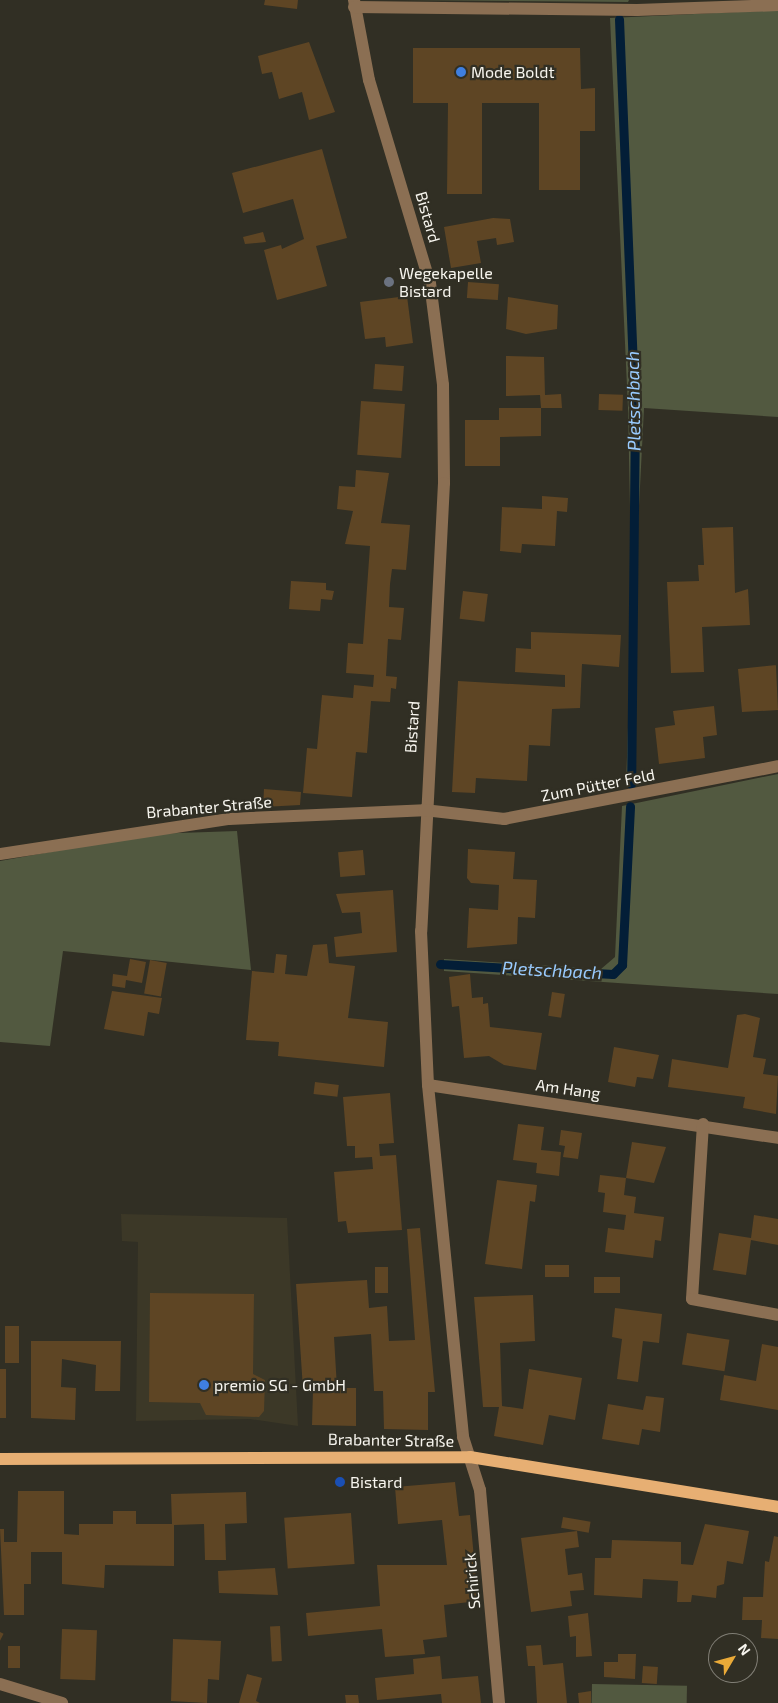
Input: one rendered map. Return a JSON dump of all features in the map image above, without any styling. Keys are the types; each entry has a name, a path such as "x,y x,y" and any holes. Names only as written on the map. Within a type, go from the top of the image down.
{"main road":[{"name":"Brabanter Straße","path":"0,1459 470,1457 778,1507"}],"street":[{"name":"Bistard","path":"470,1457 463,1437 428,1085 421,931 424,810 444,483 443,385 430,284 369,80 354,4 637,10 778,5"},
{"name":"Zum Pütter Feld","path":"424,810 504,819 778,766"},
{"name":"Brabanter Straße","path":"0,854 229,819 424,810"},
{"name":"Am Hang","path":"428,1085 703,1124 778,1138"},
{"path":"703,1124 692,1299 778,1315"},
{"name":"Schirick","path":"470,1457 480,1490 499,1703"},
{"path":"0,1684 62,1703"}],"shaded area":[{"path":"121,1214 287,1218 298,1426 250,1419 136,1421 138,1242 122,1241"}],"green space":[{"path":"401,0 629,0 628,2"},
{"path":"778,10 778,417 644,408 638,526 634,785 626,787 632,605 628,408 610,18"},
{"path":"778,774 778,994 444,971 444,959 601,969 615,957 622,806"},
{"path":"237,831 251,970 63,951 50,1046 0,1042 0,861 150,834"},
{"path":"592,1684 687,1686 687,1703 592,1703"}],"building":[{"path":"265,0 298,0 297,9 264,5"},
{"path":"309,42 335,112 309,120 302,92 279,99 272,72 262,74 258,56"},
{"path":"413,48 580,48 581,89 595,88 595,131 580,131 580,190 539,190 539,103 482,103 482,194 447,194 448,103 413,103"},
{"path":"322,149 347,238 316,246 327,286 277,300 264,250 281,245 282,249 304,239 293,199 243,213 232,173"},
{"path":"493,218 510,219 514,242 497,245 496,238 477,241 481,263 451,268 444,227"},
{"path":"263,232 266,242 245,244 243,237"},
{"name":"Wegekapelle Bistard","path":"385,278 394,279 393,287 384,286"},
{"path":"468,282 499,284 498,300 467,298"},
{"path":"407,296 413,343 386,347 385,337 365,339 360,302"},
{"path":"508,297 558,305 557,329 526,334 506,329"},
{"path":"506,356 544,357 545,395 561,394 562,408 541,408 540,395 506,396"},
{"path":"375,364 404,366 402,391 373,389"},
{"path":"599,394 623,395 622,411 598,410"},
{"path":"361,401 405,404 401,458 357,455"},
{"path":"499,408 541,408 541,436 500,437 500,466 465,466 465,420 499,420"},
{"path":"356,470 389,473 381,523 410,525 406,570 392,569 390,584 389,607 404,608 401,640 388,639 386,676 397,677 396,689 391,688 390,702 371,701 367,753 356,752 352,797 303,793 307,748 317,749 322,695 353,698 354,685 373,687 374,675 346,673 348,643 363,644 370,546 345,544 353,511 337,509 339,486 355,487"},
{"path":"542,496 568,498 567,512 557,511 555,546 522,544 521,553 500,551 502,507 542,509"},
{"path":"733,527 735,593 748,589 750,625 702,627 704,672 671,673 667,582 699,581 698,565 704,565 702,528"},
{"path":"291,581 326,583 326,590 334,591 332,600 321,599 320,611 289,609"},
{"path":"463,591 488,594 484,622 460,619"},
{"path":"531,632 621,635 619,667 582,664 580,708 552,709 550,746 529,745 527,781 476,778 475,793 452,792 458,681 565,687 565,675 515,672 516,648 531,649"},
{"path":"776,665 778,710 742,712 738,669"},
{"path":"714,706 717,735 703,737 705,758 659,764 655,728 675,725 673,711"},
{"path":"264,789 301,792 300,805 263,807"},
{"path":"468,849 515,852 513,879 537,880 535,918 518,917 517,944 467,948 469,908 498,910 499,885 471,883 467,878"},
{"path":"363,850 365,875 340,877 338,852"},
{"path":"393,890 397,952 336,957 334,937 362,933 360,912 342,913 336,894"},
{"path":"327,944 329,963 355,966 348,1018 388,1022 384,1067 278,1056 279,1042 246,1040 252,971 274,973 276,954 287,955 285,974 307,976 313,945"},
{"path":"130,959 146,962 142,983 126,980 125,988 112,986 113,974 127,976"},
{"path":"150,960 167,963 161,996 144,993"},
{"path":"470,974 472,998 483,997 483,1004 488,1003 490,1027 542,1033 536,1070 504,1065 489,1056 464,1058 459,1006 452,1007 449,977"},
{"path":"112,991 162,998 159,1014 148,1012 144,1036 104,1029"},
{"path":"552,992 565,994 561,1018 548,1016"},
{"path":"745,1014 760,1018 753,1057 766,1059 763,1074 778,1076 776,1114 743,1108 745,1097 668,1087 672,1059 728,1068 737,1015"},
{"path":"614,1047 659,1055 653,1079 637,1077 635,1087 608,1082"},
{"path":"315,1082 339,1085 337,1097 314,1094"},
{"path":"390,1093 394,1143 379,1144 380,1156 396,1155 402,1230 348,1233 346,1221 338,1222 334,1172 373,1169 372,1157 355,1158 355,1146 347,1146 343,1097"},
{"path":"518,1124 544,1127 541,1150 561,1152 559,1176 536,1173 537,1163 513,1160"},
{"path":"561,1130 582,1133 578,1159 563,1157 565,1146 559,1145"},
{"path":"632,1142 666,1147 654,1183 626,1178"},
{"path":"600,1175 626,1178 624,1195 636,1197 634,1213 664,1217 661,1241 655,1240 653,1258 605,1252 608,1228 624,1230 626,1215 603,1212 605,1193 598,1192"},
{"path":"497,1180 537,1185 535,1202 530,1201 522,1269 485,1264"},
{"path":"754,1215 778,1219 778,1245 751,1240 746,1275 713,1270 719,1233 751,1238"},
{"path":"420,1228 435,1392 428,1392 428,1430 384,1429 383,1391 374,1391 371,1334 334,1337 337,1388 356,1388 356,1426 312,1425 313,1390 303,1389 296,1284 367,1280 369,1308 387,1306 389,1341 415,1340 407,1229"},
{"path":"545,1265 569,1265 569,1277 545,1277"},
{"path":"375,1267 388,1267 388,1293 375,1293"},
{"path":"594,1277 620,1277 620,1293 594,1293"},
{"path":"150,1293 254,1294 253,1374 265,1380 264,1411 259,1417 206,1415 200,1403 149,1402"},
{"path":"533,1295 535,1341 500,1343 502,1406 523,1409 529,1369 582,1378 575,1420 549,1415 543,1445 494,1436 499,1407 483,1407 474,1297"},
{"path":"615,1308 662,1314 659,1343 643,1341 638,1382 617,1379 622,1339 612,1337"},
{"path":"5,1326 19,1326 19,1363 5,1363"},
{"path":"687,1333 729,1340 724,1371 682,1365"},
{"path":"31,1341 121,1341 120,1391 95,1391 96,1365 62,1359 61,1387 76,1388 75,1420 31,1418"},
{"path":"762,1344 778,1347 778,1410 720,1400 724,1375 756,1381"},
{"path":"0,1369 6,1369 6,1418 0,1418"},
{"path":"646,1396 664,1398 660,1432 642,1429 639,1445 602,1439 608,1404 643,1410"},
{"path":"455,1482 459,1516 470,1515 478,1601 444,1605 447,1637 423,1640 425,1654 385,1657 382,1629 308,1636 306,1613 380,1606 377,1565 447,1565 442,1520 398,1524 395,1487"},
{"path":"18,1491 64,1491 64,1534 79,1535 79,1524 113,1524 113,1511 136,1511 136,1524 172,1524 171,1494 246,1492 247,1523 225,1524 226,1560 205,1560 204,1524 174,1525 174,1566 105,1565 104,1588 62,1584 62,1552 31,1552 31,1584 24,1584 24,1615 4,1615 0,1529 4,1529 4,1542 17,1542"},
{"path":"351,1513 355,1564 288,1569 284,1518"},
{"path":"563,1517 591,1522 589,1533 561,1528"},
{"path":"705,1524 749,1531 743,1564 727,1561 724,1584 717,1586 716,1598 692,1595 691,1602 677,1602 678,1581 643,1579 642,1598 594,1595 595,1558 611,1558 612,1540 681,1542 681,1564 693,1565"},
{"path":"577,1531 579,1547 565,1549 568,1575 582,1573 584,1590 570,1591 572,1606 531,1612 521,1538"},
{"path":"774,1536 778,1537 778,1639 761,1638 762,1620 742,1620 743,1597 763,1597 765,1561 769,1562"},
{"path":"275,1568 278,1595 219,1593 218,1571"},
{"path":"588,1613 592,1656 576,1657 576,1636 570,1637 568,1616"},
{"path":"280,1626 282,1661 272,1661 270,1627"},
{"path":"62,1629 97,1630 95,1680 60,1679"},
{"path":"0,1632 4,1634 0,1641"},
{"path":"173,1639 221,1641 219,1680 208,1679 207,1703 171,1701"},
{"path":"541,1645 543,1665 563,1663 567,1703 537,1703 535,1666 528,1666 526,1646"},
{"path":"8,1646 20,1646 20,1668 8,1668"},
{"path":"618,1654 636,1654 635,1679 604,1677 604,1662 618,1662"},
{"path":"440,1656 442,1679 478,1676 481,1703 442,1703 441,1694 377,1700 375,1678 414,1674 413,1659"},
{"path":"643,1666 658,1667 657,1684 642,1683"},
{"path":"247,1674 262,1678 256,1701 260,1703 239,1703"},
{"path":"591,1691 591,1703 579,1703 578,1693"},
{"path":"345,1695 358,1695 359,1703 346,1703"}],"waterway":[{"name":"Pletschbach","path":"619,19 635,414 631,784"},
{"name":"Pletschbach","path":"440,964 613,974 622,965 630,806"}],"place":[{"name":"Mode Boldt","path":"461,72"},
{"name":"Wegekapelle Bistard","path":"389,282"},
{"name":"premio SG - GmbH","path":"204,1385"},
{"name":"Bistard","path":"340,1482"}]}
